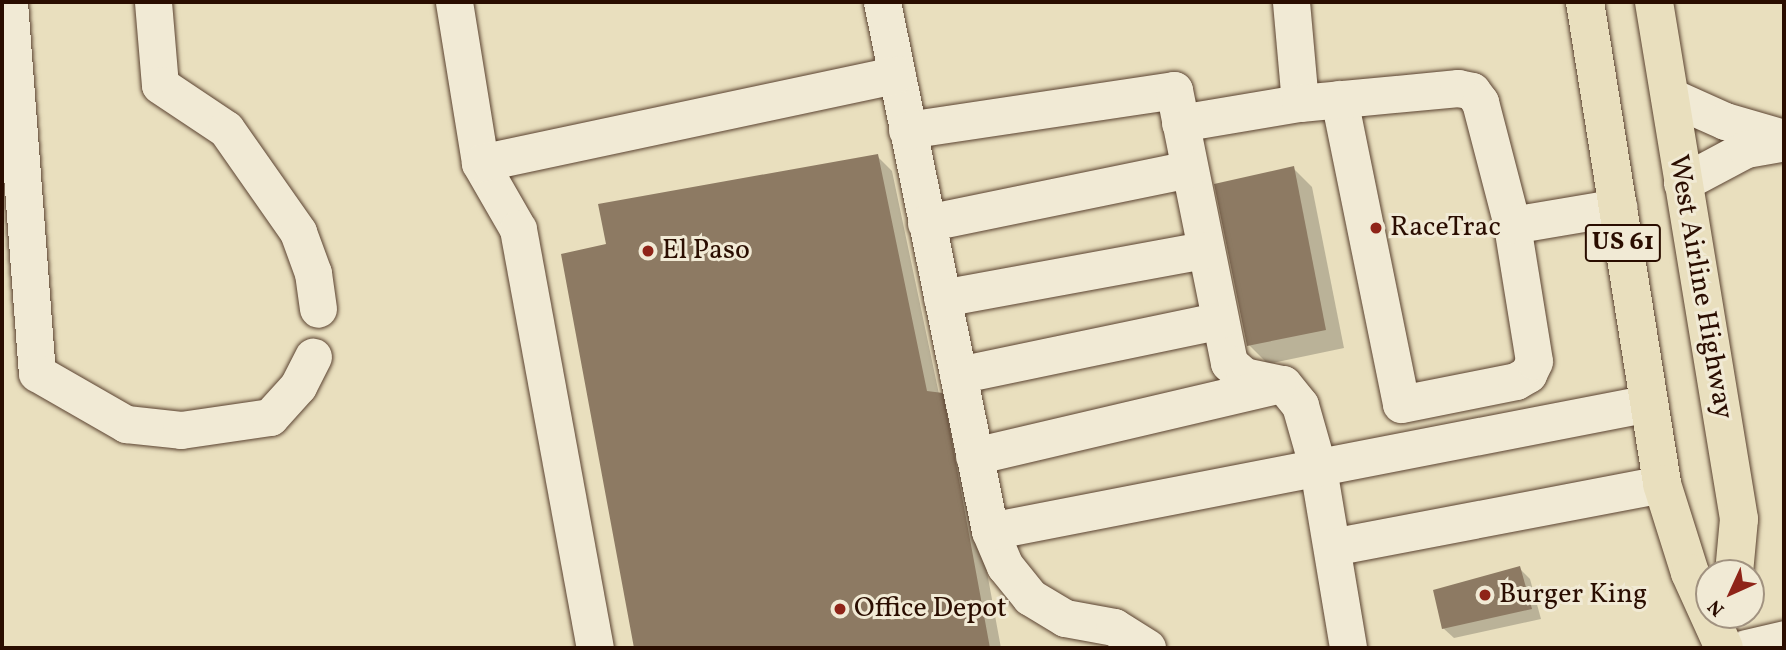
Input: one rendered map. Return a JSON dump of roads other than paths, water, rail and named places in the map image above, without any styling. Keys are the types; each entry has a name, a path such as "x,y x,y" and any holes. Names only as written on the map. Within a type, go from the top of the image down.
{"highway":[{"name":"US 61","path":"1585,2 1662,484 1689,573 1726,648"},
{"name":"West Airline Highway","path":"1654,2 1739,519 1735,559"},
{"name":"US 61","path":"1726,648 1728,629"}],"lane":[{"path":"9,2 37,373 126,424 181,430 270,417 298,386 313,357"},
{"path":"153,2 160,85 226,129 298,232 313,273 317,309"},
{"path":"454,2 480,163 518,229 595,648"},
{"path":"882,2 990,531 1005,566 1030,597 1066,618 1114,627 1147,648"},
{"path":"1291,2 1300,103"},
{"path":"480,163 897,74"},
{"path":"1180,122 1300,103 1458,88 1472,91 1480,102 1512,225 1534,361 1528,374 1401,404"},
{"path":"907,130 1174,90 1217,321 1229,363 1244,376 1283,384 1300,405 1318,468 1348,648"},
{"path":"1669,96 1725,121 1784,140"},
{"path":"1339,99 1408,450"},
{"path":"1682,183 1746,149 1784,140"},
{"path":"926,223 1189,169"},
{"path":"1512,225 1618,207"},
{"path":"942,298 1204,250"},
{"path":"958,375 1217,321"},
{"path":"974,456 1283,384"},
{"path":"990,531 1649,403"},
{"path":"1332,547 1662,484"},
{"path":"1746,648 1784,639"}],"place":[{"name":"RaceTrac","path":"1376,228"},
{"name":"El Paso","path":"648,251"},
{"name":"Burger King","path":"1485,595"},
{"name":"Office Depot","path":"840,609"}]}
